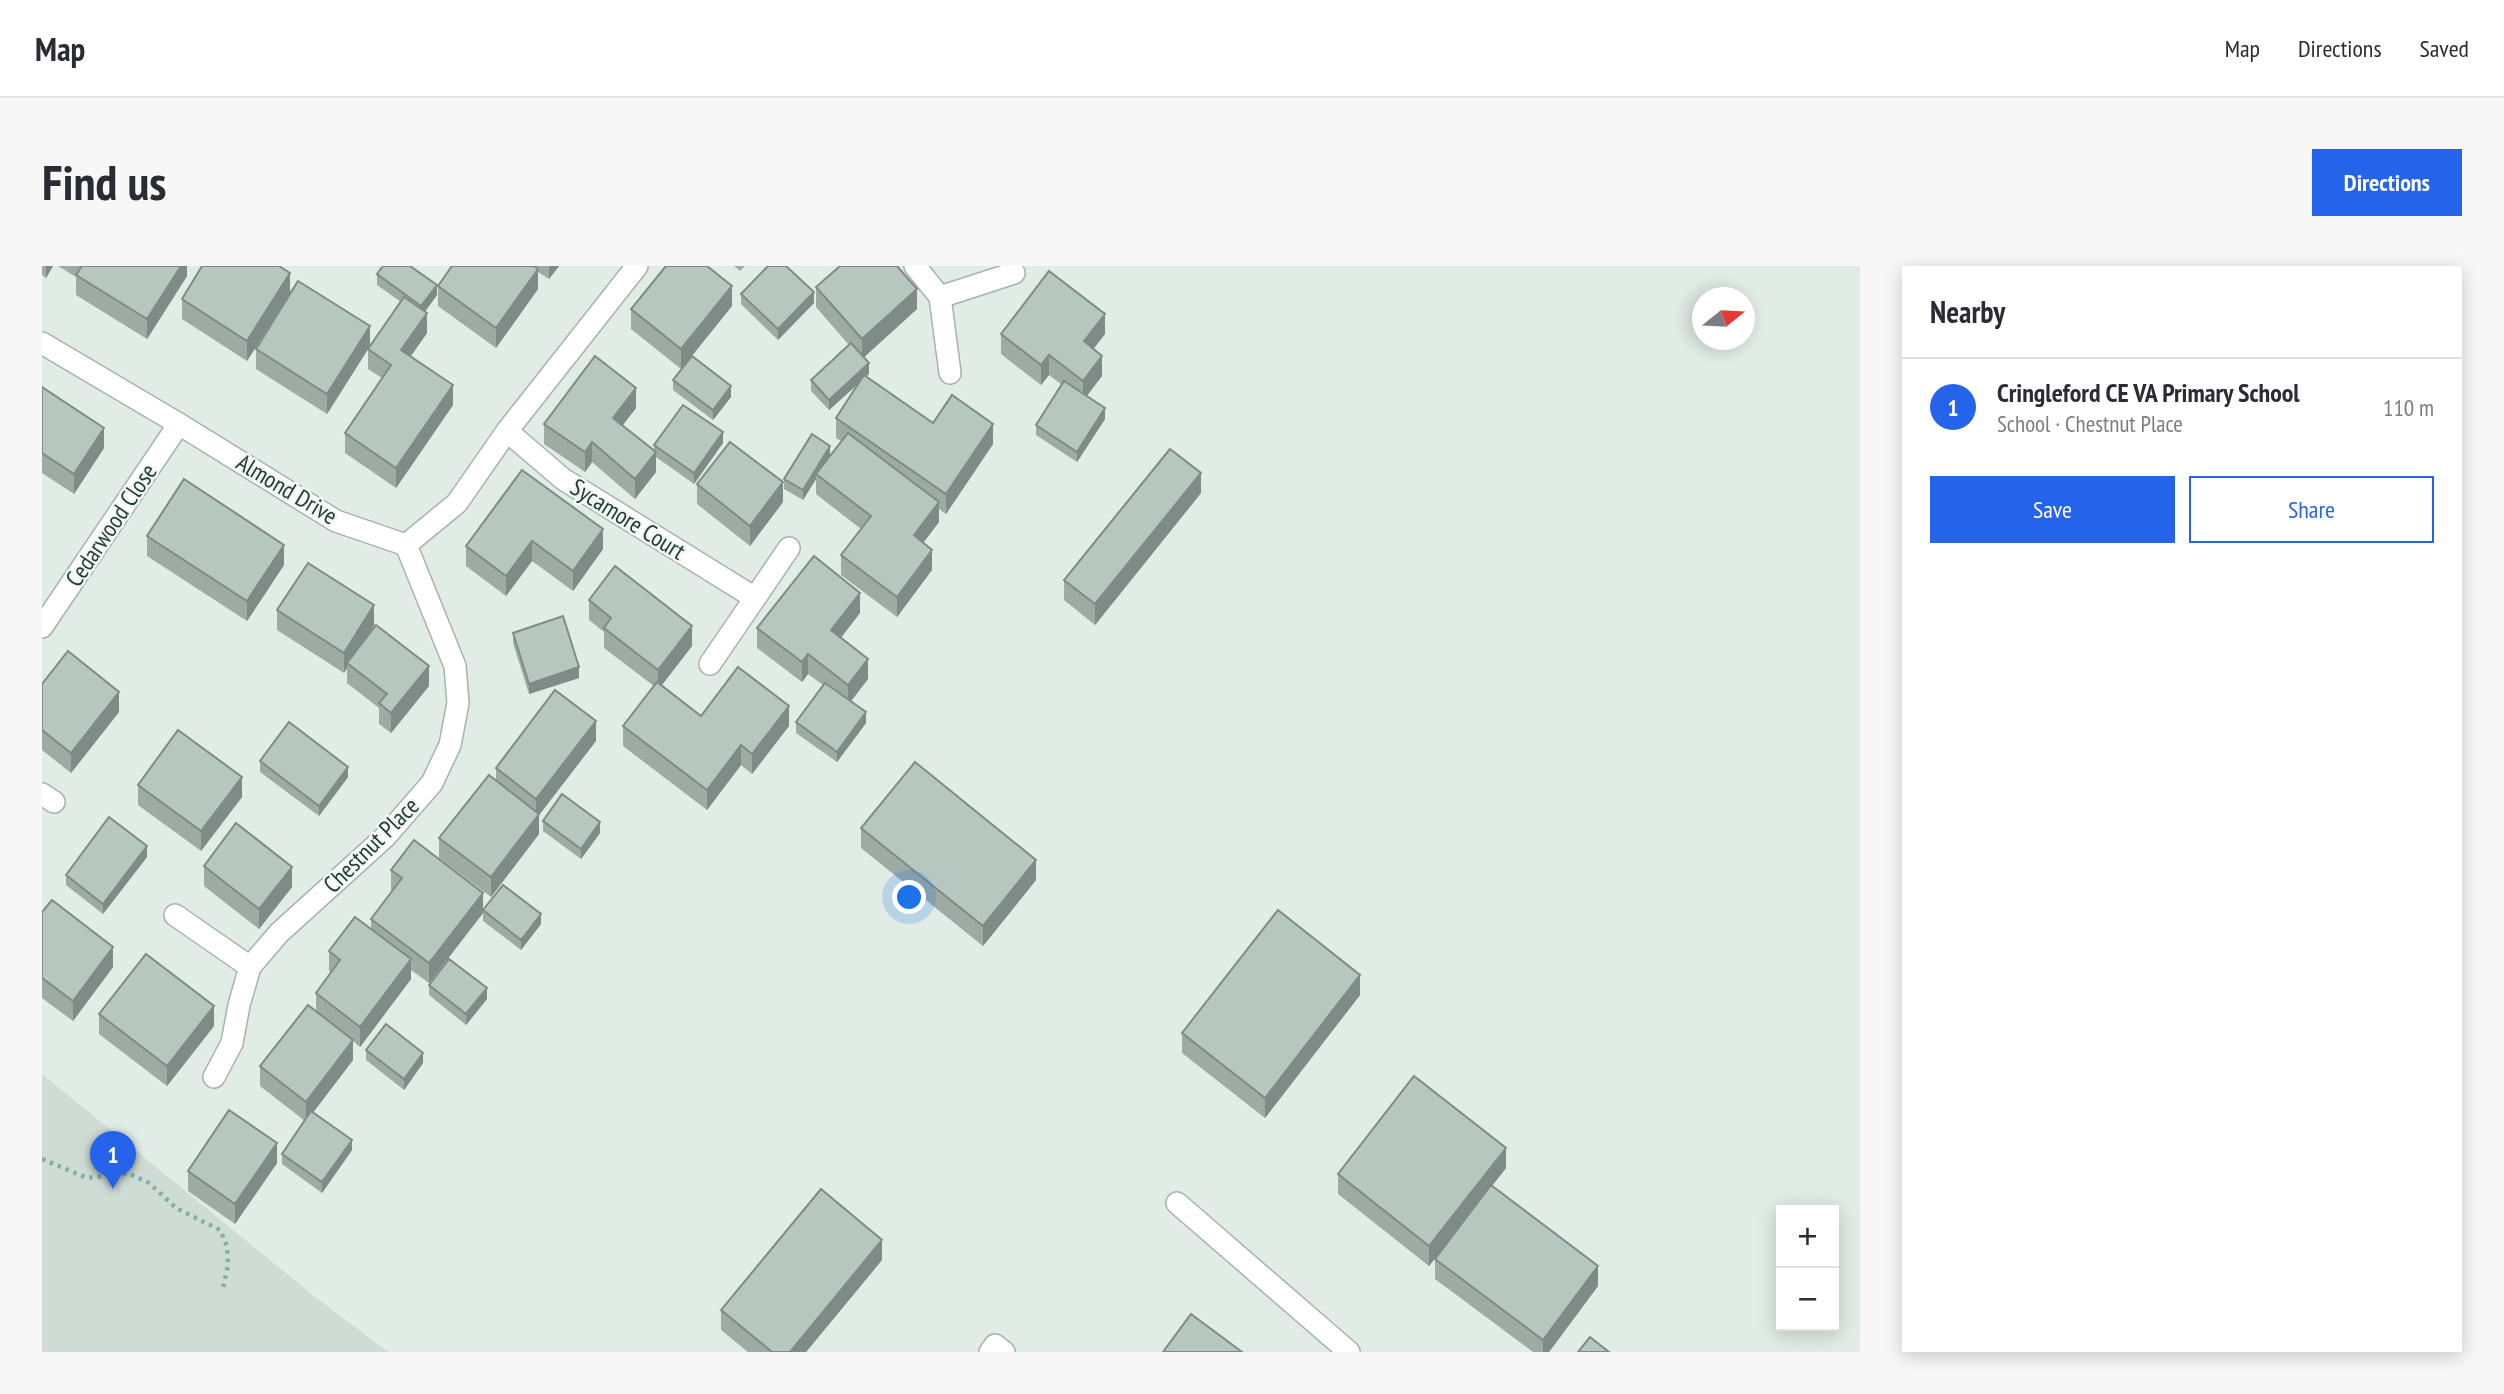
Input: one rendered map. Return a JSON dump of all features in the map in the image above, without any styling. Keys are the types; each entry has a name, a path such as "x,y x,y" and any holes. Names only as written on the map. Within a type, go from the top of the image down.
{"street":[{"path":"406,545 457,503 507,431 637,266"},
{"path":"915,266 940,297 950,373"},
{"path":"940,297 1014,273"},
{"name":"Almond Drive","path":"42,344 179,424 336,521 406,545"},
{"name":"Cedarwood Close","path":"42,627 179,424"},
{"name":"Sycamore Court","path":"507,431 564,479 755,598"},
{"name":"Chestnut Place","path":"214,1077 232,1043 250,967 279,933 385,837 432,783 450,744 458,704 455,666 406,545"},
{"path":"710,664 789,548"},
{"path":"175,915 250,967"},
{"path":"1177,1203 1349,1352"},
{"path":"990,1352 995,1345 1004,1352"}],"path":[{"path":"42,1159 87,1178 128,1173 149,1184 176,1208 220,1230 227,1246 228,1265 223,1287"}],"shaded area":[{"path":"42,1074 314,1296 388,1352 42,1352"}],"building":[{"path":"82,266 181,266 147,319 76,275"},
{"path":"202,266 279,266 290,273 247,341 182,299"},
{"path":"383,266 410,266 437,285 421,306 377,274"},
{"path":"452,266 534,266 538,269 496,328 438,286"},
{"path":"666,266 707,266 732,286 681,349 631,309"},
{"path":"768,266 786,266 814,292 778,329 741,294"},
{"path":"840,266 897,266 917,289 862,339 816,287"},
{"path":"1049,271 1105,314 1084,341 1102,356 1083,381 1049,355 1041,365 1001,334"},
{"path":"298,281 370,326 327,394 256,349"},
{"path":"404,297 427,313 401,350 453,385 396,468 345,433 391,365 368,349"},
{"path":"851,343 869,363 829,400 811,380"},
{"path":"595,356 636,388 613,418 656,452 635,479 592,442 585,452 544,424"},
{"path":"692,356 731,386 713,410 673,380"},
{"path":"864,375 933,423 952,395 993,424 946,494 836,418"},
{"path":"1064,381 1105,408 1077,452 1036,425"},
{"path":"42,387 104,428 74,474 42,453"},
{"path":"683,405 723,432 694,473 654,445"},
{"path":"848,433 939,502 914,535 932,550 897,597 841,555 871,516 816,474"},
{"path":"812,434 830,446 803,490 784,479"},
{"path":"730,442 783,482 750,526 697,484"},
{"path":"1170,449 1201,473 1095,604 1064,580"},
{"path":"522,470 603,529 573,571 532,541 506,576 466,546"},
{"path":"184,479 284,545 247,601 147,536"},
{"path":"814,556 860,593 831,630 868,659 848,685 808,654 802,662 757,628"},
{"path":"308,563 374,605 344,653 277,610"},
{"path":"615,566 692,626 658,670 604,628 611,618 589,600"},
{"path":"563,616 579,667 529,684 513,633"},
{"path":"376,625 429,666 391,713 379,703 387,694 347,663"},
{"path":"68,651 119,692 71,753 42,730 42,684"},
{"path":"738,667 789,706 752,754 741,745 707,790 623,726 657,682 701,716"},
{"path":"825,683 866,712 837,752 796,722"},
{"path":"555,690 596,721 536,799 496,768"},
{"path":"289,722 348,767 319,806 260,761"},
{"path":"178,730 242,777 201,831 138,785"},
{"path":"915,762 1036,860 983,926 861,828"},
{"path":"489,775 539,814 491,877 439,838"},
{"path":"562,794 600,822 581,849 543,821"},
{"path":"109,817 147,846 103,904 66,875"},
{"path":"236,823 292,867 259,909 204,866"},
{"path":"414,840 483,893 429,963 371,919 402,878 391,870"},
{"path":"503,885 541,914 521,940 483,910"},
{"path":"52,900 113,947 73,1001 42,978 42,912"},
{"path":"1278,910 1360,975 1265,1098 1182,1033"},
{"path":"355,917 411,959 360,1027 316,993 340,960 329,951"},
{"path":"146,954 214,1006 167,1066 99,1014"},
{"path":"449,959 487,988 466,1014 429,985"},
{"path":"308,1005 353,1040 306,1102 260,1066"},
{"path":"386,1024 423,1053 404,1079 366,1050"},
{"path":"1414,1076 1506,1148 1429,1246 1338,1174"},
{"path":"229,1110 277,1143 235,1204 188,1171"},
{"path":"311,1111 352,1140 322,1182 282,1154"},
{"path":"1491,1185 1598,1266 1543,1340 1435,1259"},
{"path":"821,1189 882,1240 790,1352 772,1352 721,1310"},
{"path":"1191,1314 1242,1352 1163,1352"},
{"path":"1590,1337 1609,1352 1578,1352"}],"place":[{"name":"Cringleford CE VA Primary School","path":"113,1189"}]}
